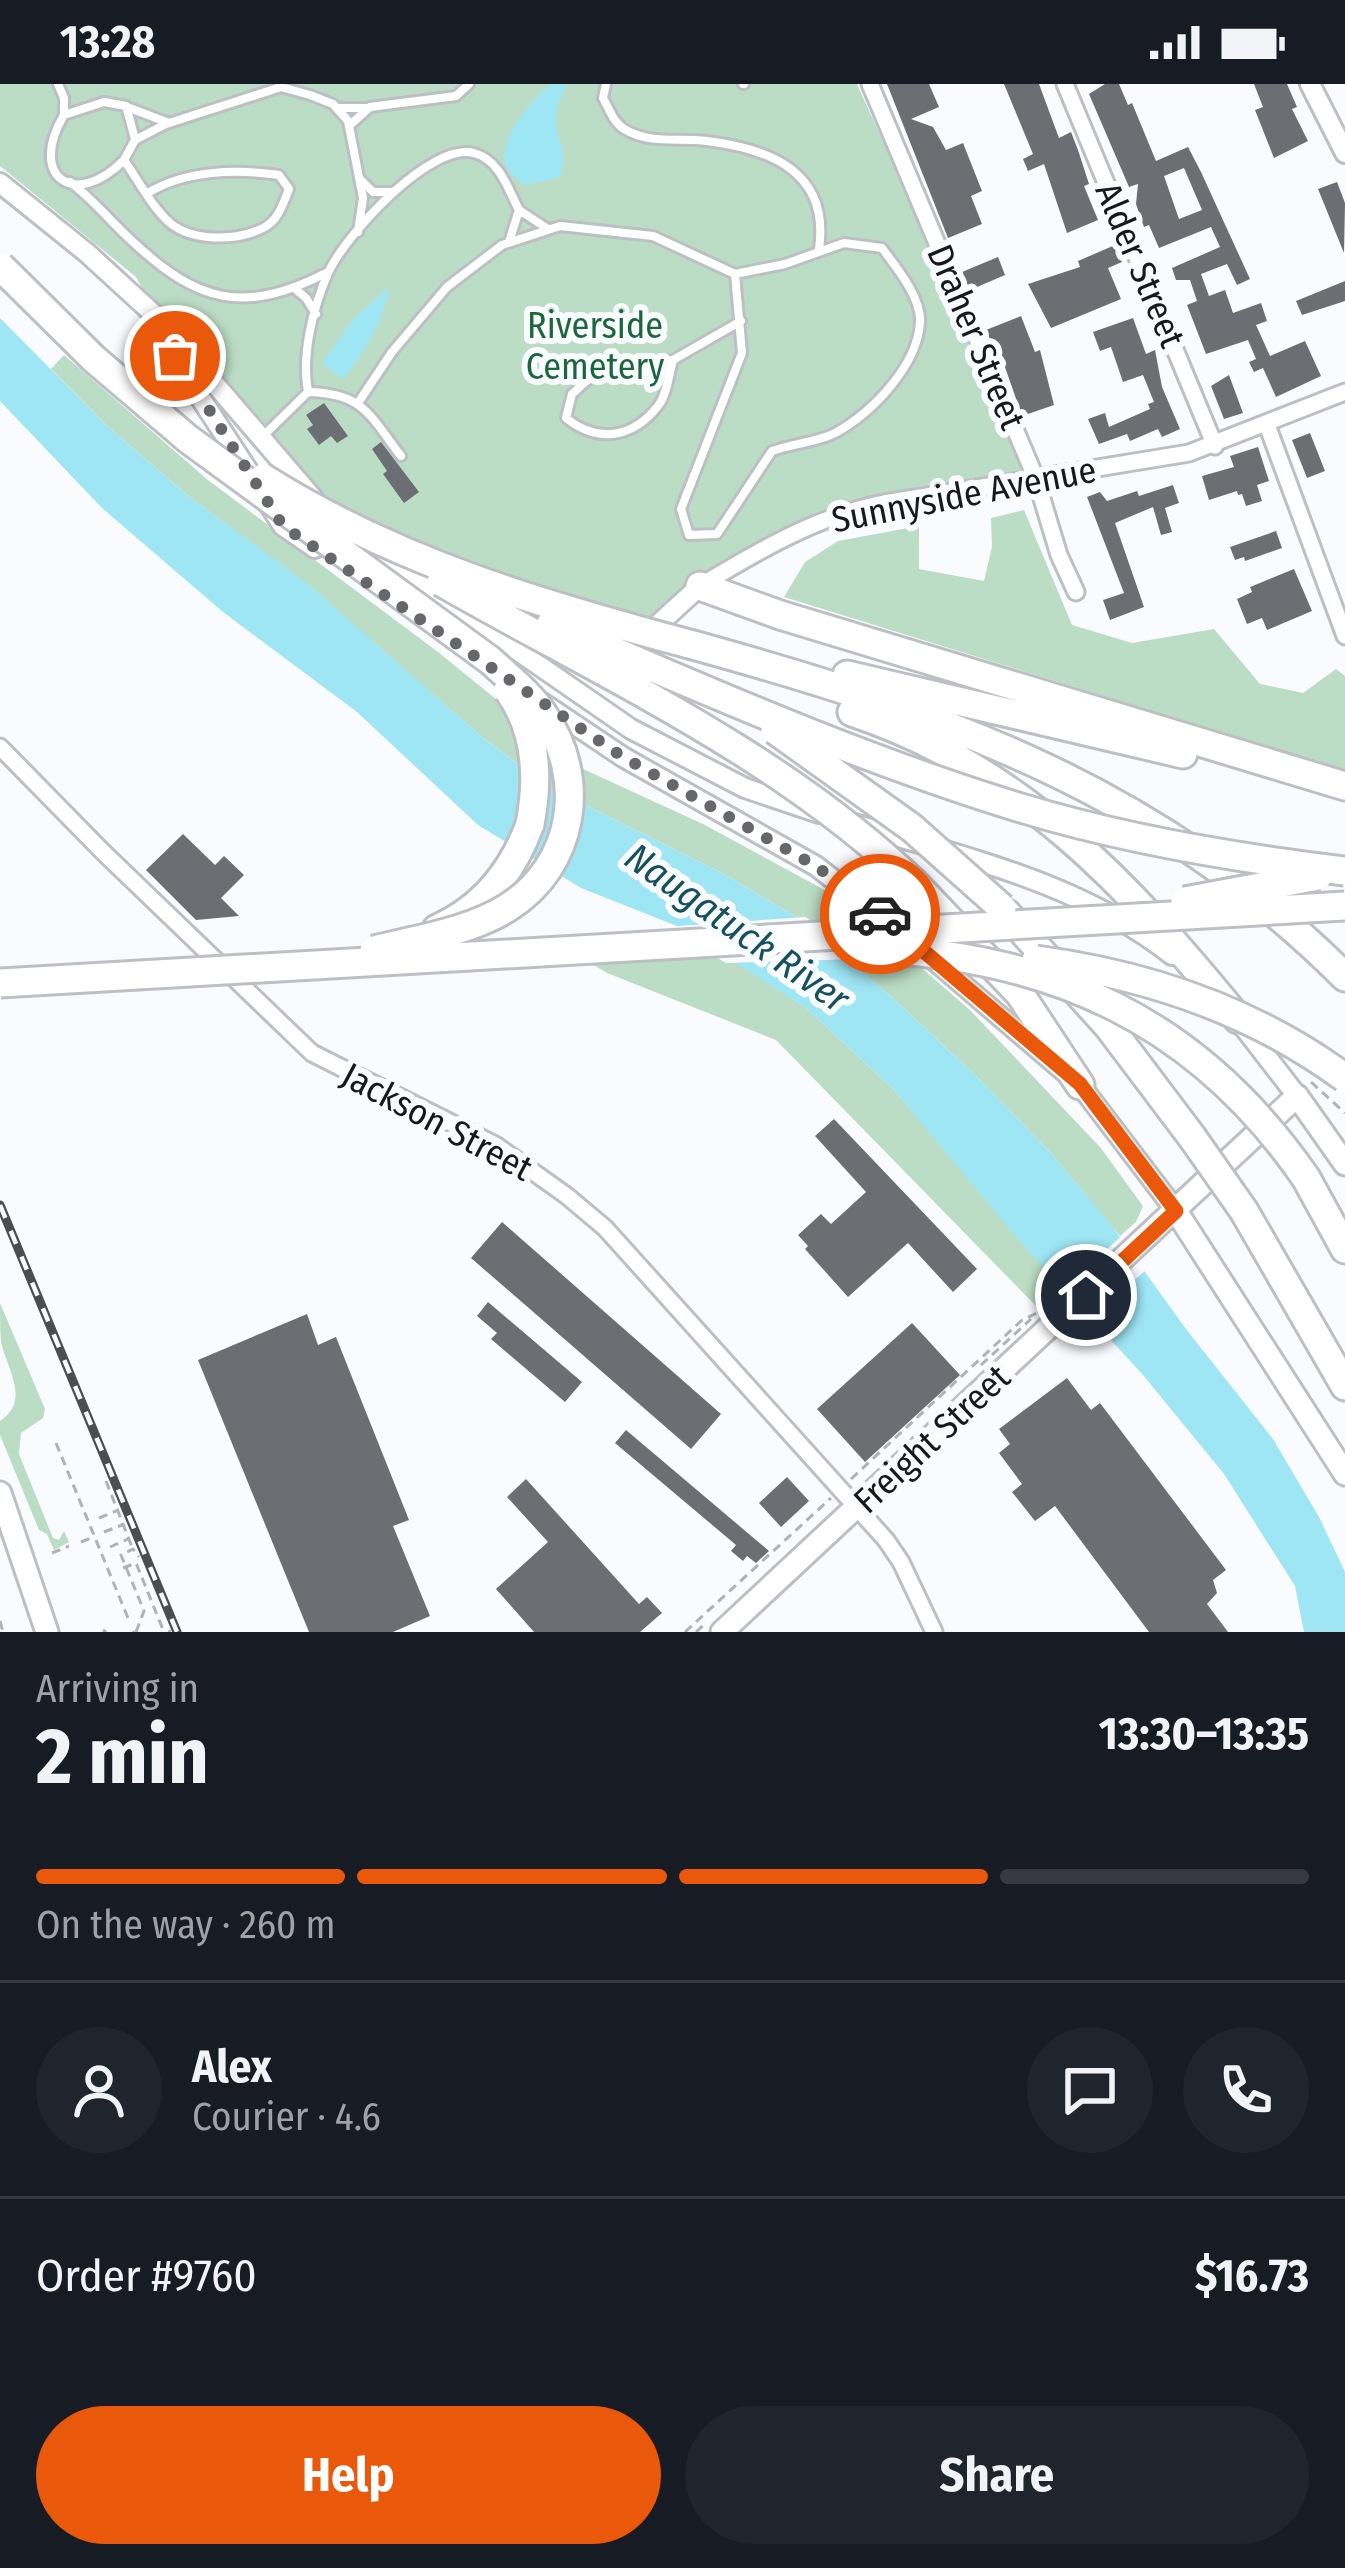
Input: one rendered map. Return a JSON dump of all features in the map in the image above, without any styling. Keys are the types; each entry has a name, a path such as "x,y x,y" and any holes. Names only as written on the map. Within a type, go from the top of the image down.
{"highway":[{"path":"5,270 94,359 230,472 513,680 555,734 569,779 563,841 525,895 494,915 455,930 324,965"},
{"path":"5,270 148,399 281,490 428,562 560,609 988,739 1081,782 1210,862 1345,977"},
{"path":"5,270 97,368 184,444 485,665 516,701 535,763 534,804 523,844 502,879 471,910 450,923 324,965"},
{"path":"230,472 421,571 749,755 854,828 1020,994 1080,1084"},
{"path":"421,571 927,777 1082,824 1254,860 1345,870"},
{"path":"700,586 780,615 1345,789"},
{"path":"692,647 1345,789"},
{"path":"692,647 907,733 1010,788 1104,868 1244,1027"},
{"path":"732,701 912,828 1002,908 1109,1027 1244,1211 1345,1386"},
{"path":"1154,913 1189,900 1345,870"},
{"path":"589,951 1154,913 1345,892"},
{"path":"0,982 1345,907"},
{"path":"589,951 887,949 963,957 1042,975 1121,1008 1196,1057 1255,1111 1306,1178 1345,1249"},
{"path":"589,951 923,950 1084,968 1221,1007 1284,1037 1345,1078"}],"main road":[{"path":"1297,1096 1345,1164"},
{"name":"Freight Street","path":"722,1632 856,1509 1048,1318 1150,1236 1297,1096"},
{"path":"1176,1211 1345,1474"},
{"path":"0,1493 47,1632"}],"street":[{"name":"Draher Street","path":"870,84 1036,479 1059,555 1076,592"},
{"name":"Alder Street","path":"1065,84 1215,446"},
{"path":"1310,84 1345,153"},
{"path":"0,183 175,335 345,530 598,708 668,750 745,788 1005,870 1120,918 1173,956 1244,1027 1297,1096"},
{"path":"139,300 283,526 584,730 844,884 1080,1084 1176,1211"},
{"name":"Sunnyside Avenue","path":"584,730 644,636 700,586 797,532 838,514 1215,446 1345,392"},
{"path":"1267,425 1345,636"},
{"name":"Jackson Street","path":"0,747 312,1053 497,1146 596,1220 894,1551 934,1632"}],"lane":[{"path":"58,84 64,115 51,136 49,159 60,178 82,187 105,180"},
{"path":"255,97 256,84"},
{"path":"95,201 135,140 279,85 337,108 456,96 469,84"},
{"path":"606,84 603,98 620,127 651,140 705,140 775,155 811,187 823,224 819,249"},
{"path":"64,115 104,102 170,123"},
{"path":"126,106 135,140"},
{"path":"349,126 370,107"},
{"path":"337,108 349,126 363,198 358,232"},
{"path":"308,392 303,366 328,271 394,192 441,157 473,153 497,167 519,210 549,230"},
{"path":"124,160 148,194 172,224 202,237 265,228 280,212 289,189 279,175 250,171 182,179 148,194"},
{"path":"359,179 374,192 394,192"},
{"path":"70,182 136,245 202,293 240,298 294,288 328,271"},
{"path":"508,243 519,210"},
{"path":"823,224 844,243"},
{"path":"358,403 392,352 447,287 508,243 560,226 653,236 735,274 784,264 844,243 882,248 901,273 921,319 911,355 876,402 834,434 772,451 717,534 689,535 681,509 742,353 735,274"},
{"path":"294,288 316,314"},
{"path":"673,360 661,404 632,428 608,438 584,433 566,418 572,394 594,374 635,362 673,360 742,320"},
{"path":"308,392 351,397 401,456"},
{"path":"261,439 308,392"}],"path":[{"path":"1299,1070 1345,1113"},
{"path":"685,1632 1021,1321 1048,1318"},
{"path":"56,1442 128,1618"},
{"path":"106,1481 129,1539 127,1566 144,1611 134,1632"},
{"path":"99,1518 118,1510"},
{"path":"104,1532 123,1524"},
{"path":"81,1542 94,1536"},
{"path":"110,1547 129,1539"},
{"path":"52,1553 69,1546"},
{"path":"130,1550 139,1557"},
{"path":"127,1566 136,1563 168,1631"},
{"path":"0,1622 3,1632"}],"green space":[{"name":"Riverside Cemetery","path":"0,84 857,84 1036,479 901,501 781,541 664,616 616,617 547,605 302,495 159,319 136,277 0,166"},
{"path":"64,355 208,480 438,652 581,768 703,824 843,900 970,1010 1100,1147 1143,1206 1136,1222 1120,1236 1050,1152 978,1078 798,918 724,874 549,787 483,738 303,581 187,495 106,425 51,369"},
{"path":"1024,510 1072,625 1132,643 1214,629 1260,684 1303,693 1336,669 1345,676 1345,771 784,597 805,562 838,541 919,526 919,569 984,581 992,547 991,518"},
{"path":"565,948 724,953 806,1008 893,1089 1063,1287 1036,1306 776,1040 607,973"},
{"path":"0,1303 45,1409 43,1418 21,1433 19,1454 53,1538 59,1540 64,1531 69,1542 54,1550 47,1534 39,1530 0,1435 0,1421 9,1413 16,1394 1,1342"}],"water":[{"path":"551,84 567,84 556,117 562,170 558,178 525,185 505,165 506,144 526,109"},
{"path":"390,286 372,335 343,379 322,364 353,319"},
{"name":"Naugatuck River","path":"0,318 106,425 187,495 308,584 483,738 549,787 724,874 798,918 978,1078 1109,1222 1273,1439 1345,1572 1345,1632 1304,1632 1295,1586 1224,1474 893,1089 806,1008 682,928 581,888 478,825 357,712 223,612 102,508 0,401"}],"pier":[{"path":"806,917 854,959 726,963 664,927"},
{"path":"1125,1233 1149,1267 1087,1322 1059,1292"}],"building":[{"path":"887,84 929,84 939,107 911,119 933,127 946,150 963,143 982,191 971,196 982,224 948,238"},
{"path":"1004,84 1039,84 1059,138 1071,132 1098,220 1067,233 1044,164 1028,171 1023,159 1033,154"},
{"path":"1105,84 1119,84 1156,161 1188,147 1250,279 1237,285 1227,264 1201,274 1209,296 1225,290 1233,313 1261,303 1267,321 1256,325 1270,356 1305,341 1321,376 1276,397 1263,368 1254,372 1249,362 1256,359 1248,340 1206,354 1187,305 1197,301 1190,280 1176,280 1172,268 1220,247 1211,227 1159,248 1136,204 1138,184 1129,187 1089,94","holes":["1184,168 1202,210 1179,219 1164,176"]},
{"path":"1254,84 1287,84 1297,107 1292,109 1308,141 1274,158 1255,110 1263,107"},
{"path":"1337,182 1345,203 1344,253 1318,189"},
{"path":"1115,245 1122,262 1108,268 1121,299 1051,328 1028,284 1080,267 1078,261"},
{"path":"998,257 1005,275 970,290 962,272"},
{"path":"1345,281 1345,301 1302,315 1296,301"},
{"path":"1021,316 1035,352 1040,350 1054,405 1022,416 998,347 994,349 986,330"},
{"path":"1133,318 1146,354 1155,350 1162,387 1180,429 1162,437 1158,429 1130,441 1127,434 1099,444 1088,419 1105,413 1109,427 1150,409 1148,404 1154,402 1143,375 1123,382 1111,347 1100,351 1093,332"},
{"path":"1229,375 1243,413 1224,419 1211,386"},
{"path":"324,403 348,436 337,443 331,436 319,445 307,429 313,425 306,415"},
{"path":"1310,433 1325,471 1307,478 1292,440"},
{"path":"381,442 419,492 404,503 372,449"},
{"path":"1258,447 1269,481 1257,485 1262,501 1246,506 1237,491 1209,500 1202,476 1234,467 1230,456"},
{"path":"1173,485 1179,503 1165,508 1172,532 1161,535 1153,507 1115,523 1144,607 1110,620 1103,600 1124,593 1087,497 1100,492 1107,501"},
{"path":"1276,531 1282,548 1235,560 1230,547"},
{"path":"1294,569 1312,611 1267,630 1262,618 1247,624 1237,599 1252,592 1250,587"},
{"path":"183,834 215,865 224,856 244,875 221,898 239,916 196,920 146,870"},
{"path":"834,1119 977,1269 953,1292 908,1243 848,1297 805,1249 808,1246 798,1235 821,1214 831,1224 866,1192 815,1136"},
{"path":"502,1222 721,1414 691,1449 471,1258"},
{"path":"488,1302 582,1382 565,1402 491,1339 497,1333 477,1316"},
{"path":"307,1314 318,1345 336,1337 409,1520 393,1526 430,1616 393,1632 309,1632 198,1360"},
{"path":"912,1323 960,1375 865,1462 817,1409"},
{"path":"1067,1378 1091,1410 1100,1403 1226,1570 1213,1580 1217,1593 1207,1604 1228,1632 1149,1632 1055,1506 1035,1521 1012,1492 1022,1484 999,1453 1010,1444 999,1429"},
{"path":"626,1430 769,1551 756,1563 747,1556 743,1561 731,1551 736,1545 615,1443"},
{"path":"787,1477 809,1501 781,1527 759,1503"},
{"path":"526,1479 639,1604 647,1597 662,1613 640,1632 534,1632 496,1589 548,1542 507,1497"}],"railway":[{"path":"0,1205 177,1632"}],"way so far":[{"path":"175,356 283,526 623,757 816,866 880,914"}],"route":[{"path":"880,914 1080,1084 1176,1211 1086,1295"}]}
